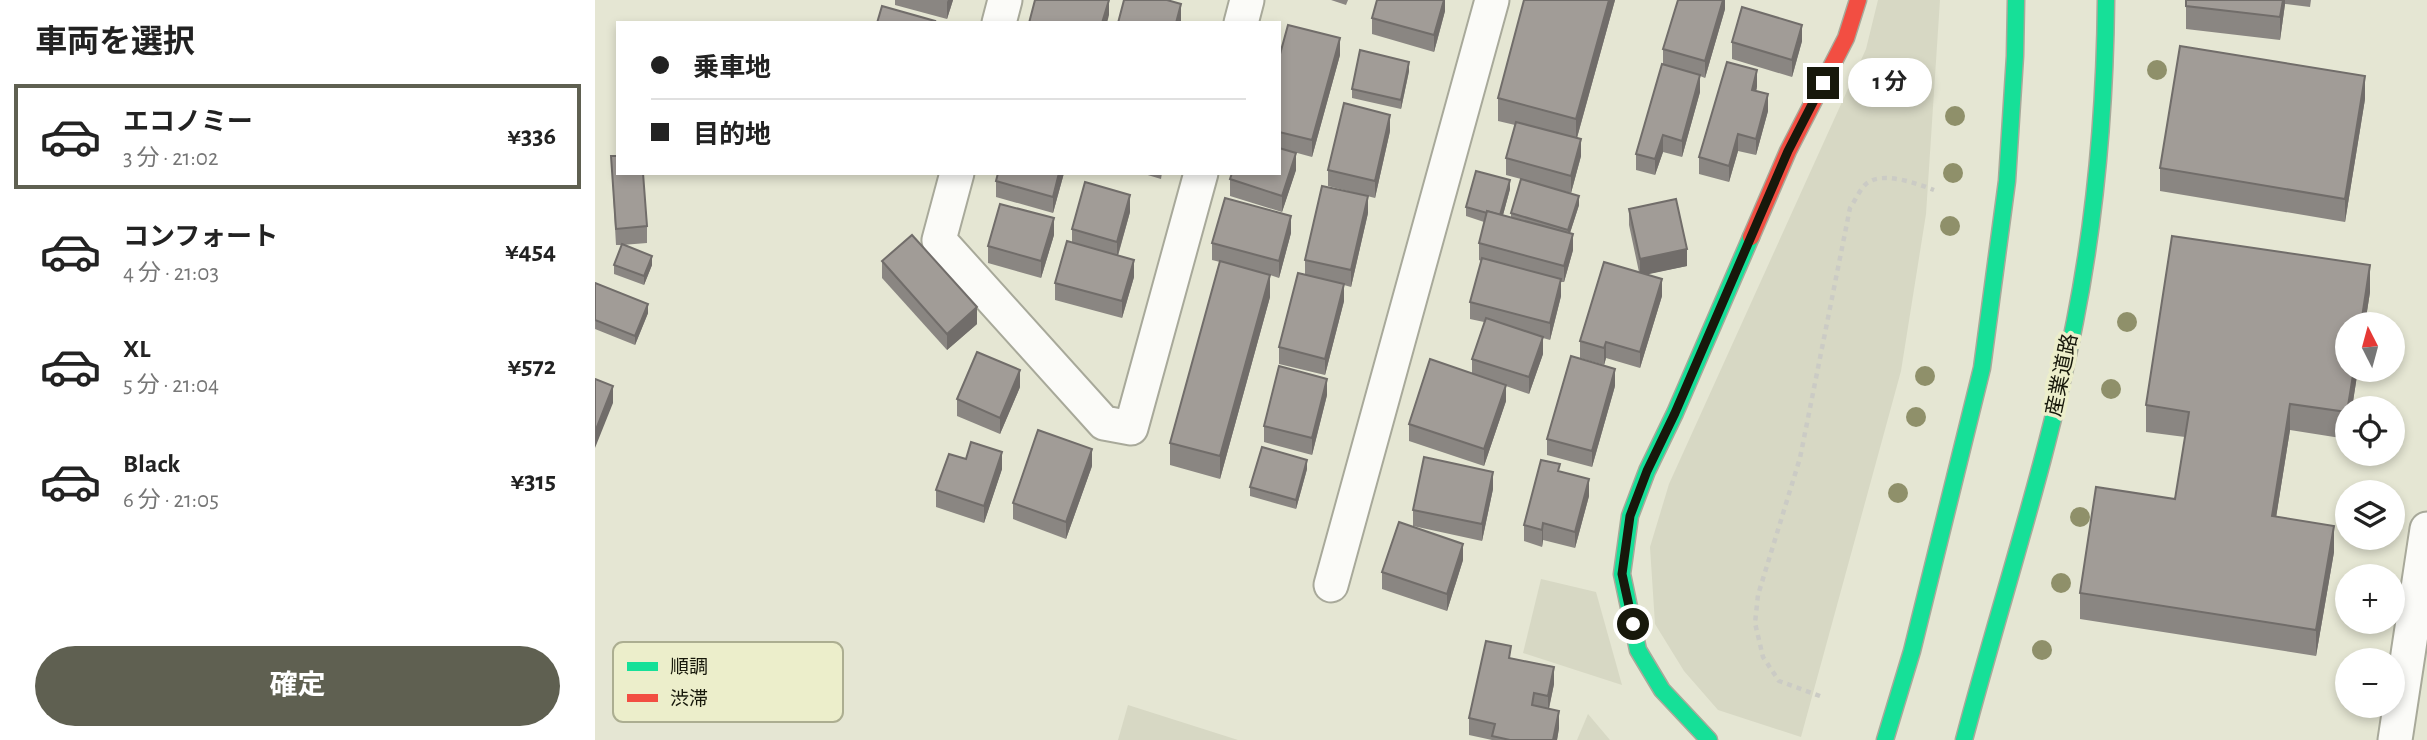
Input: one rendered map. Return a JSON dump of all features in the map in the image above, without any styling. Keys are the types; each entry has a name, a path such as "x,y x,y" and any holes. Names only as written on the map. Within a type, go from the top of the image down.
{"main road":[{"path":"1709,740 1662,690 1638,650 1622,574 1630,516 1647,471 1675,413 1788,151 1846,38 1858,0"},
{"path":"1885,740 1912,651 1982,368 2007,181 2016,0"},
{"name":"産業道路","path":"1964,740 2066,365 2086,251 2097,167 2107,37 2106,0"}],"street":[{"path":"1000,21 1005,0"},
{"path":"1242,21 1247,0"},
{"path":"1331,585 1492,0"},
{"path":"956,175 939,240 1104,422 1131,428 1200,175"},
{"path":"2395,740 2427,529"}],"path":[{"path":"1821,696 1779,681 1763,657 1755,623 1758,595 1800,458 1850,208 1866,184 1876,179 1905,180 1934,190"}],"green space":[{"path":"1878,0 1940,0 1926,214 1901,371 1801,737 1718,710 1684,671 1655,624 1650,547 1669,484 1866,49"},
{"path":"1541,579 1596,592 1622,685 1523,653"},
{"path":"1128,705 1238,740 1118,740"},
{"path":"1588,714 1610,740 1577,740"}],"building":[{"path":"1035,0 1109,0 1103,21 1030,21"},
{"path":"1124,0 1167,0 1181,4 1177,21 1119,21"},
{"path":"1377,0 1444,0 1434,35 1372,18"},
{"path":"1524,0 1609,0 1576,119 1498,98"},
{"path":"1678,0 1723,0 1705,61 1663,49"},
{"path":"2186,0 2283,0 2280,17 2186,6"},
{"path":"882,6 935,21 878,21"},
{"path":"1742,7 1802,25 1792,60 1732,42"},
{"path":"1288,25 1340,38 1312,140 1281,132 1281,51"},
{"path":"2180,46 2365,76 2345,199 2160,168"},
{"path":"1360,50 1409,62 1401,100 1352,89"},
{"path":"1727,62 1757,70 1752,90 1768,94 1756,139 1738,134 1729,166 1699,157"},
{"path":"1662,64 1700,75 1682,141 1663,135 1655,159 1636,154"},
{"path":"1344,103 1390,115 1375,181 1328,170"},
{"path":"1516,122 1581,139 1571,176 1506,158"},
{"path":"1281,149 1296,153 1282,196 1230,179 1231,175 1281,175"},
{"path":"611,156 616,156 616,175 643,175 647,226 616,229"},
{"path":"1476,171 1510,180 1500,215 1466,207"},
{"path":"998,175 1058,175 1053,197 996,181"},
{"path":"1521,179 1579,196 1568,230 1511,213"},
{"path":"1085,182 1130,195 1117,242 1072,229"},
{"path":"1322,186 1368,196 1351,270 1305,260"},
{"path":"1225,198 1291,216 1279,261 1212,243"},
{"path":"1676,199 1687,249 1640,259 1629,209"},
{"path":"1000,204 1054,218 1041,261 988,246"},
{"path":"1487,211 1573,234 1564,266 1479,243"},
{"path":"912,235 977,307 947,334 882,261"},
{"path":"2172,236 2370,265 2363,312 2335,312 2335,382 2352,382 2350,396 2335,396 2335,410 2290,404 2272,516 2334,526 2316,630 2080,593 2096,487 2175,499 2189,412 2146,405"},
{"path":"1067,241 1134,260 1122,301 1055,283"},
{"path":"622,244 652,256 644,276 614,265"},
{"path":"1482,258 1561,279 1550,323 1470,302"},
{"path":"1220,261 1270,275 1220,456 1170,443"},
{"path":"1604,262 1662,279 1640,352 1606,342 1604,348 1580,341"},
{"path":"1298,273 1344,284 1325,359 1279,347"},
{"path":"595,283 648,304 635,336 595,320"},
{"path":"1486,318 1543,337 1529,377 1472,359"},
{"path":"977,352 1020,370 1000,418 957,399"},
{"path":"1571,356 1615,369 1592,451 1547,439"},
{"path":"1430,359 1506,385 1484,449 1409,424"},
{"path":"1279,366 1327,379 1312,438 1264,426"},
{"path":"595,379 613,386 595,432"},
{"path":"1038,430 1092,449 1066,522 1013,503"},
{"path":"971,442 1002,452 984,506 936,490 949,454 966,459"},
{"path":"1262,447 1307,460 1296,500 1250,487"},
{"path":"1424,457 1493,472 1482,524 1413,510"},
{"path":"1541,460 1560,464 1558,471 1589,479 1575,532 1543,523 1542,530 1524,525"},
{"path":"1399,522 1463,544 1447,594 1382,572"},
{"path":"1486,641 1511,646 1509,658 1554,667 1548,696 1534,693 1532,705 1559,711 1553,740 1510,740 1492,736 1495,724 1469,718"}],"traffic: fast":[{"path":"1885,740 1912,651 1982,368 2007,181 2016,0"},
{"path":"1964,740 2051,427 2075,321 2089,241 2098,161 2106,0"},
{"path":"1709,740 1662,690 1638,650 1622,574 1630,516 1647,471 1751,237"}],"traffic: jam":[{"path":"1751,237 1788,151 1846,38 1858,0"}],"route":[{"path":"1633,624 1622,574 1630,516 1647,471 1675,413 1788,151 1823,83"}]}
